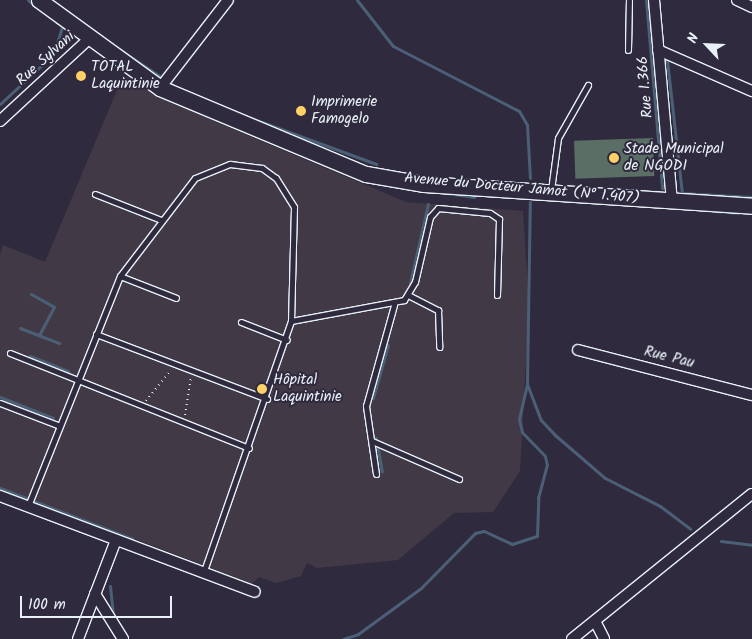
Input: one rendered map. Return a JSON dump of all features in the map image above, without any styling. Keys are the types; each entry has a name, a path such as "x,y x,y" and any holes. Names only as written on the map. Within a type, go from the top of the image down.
{"main road":[{"name":"Avenue du Docteur Jamot (N° 1.407)","path":"39,0 90,39 160,88 366,174 424,184 752,206"}],"street":[{"path":"160,88 228,0"},
{"name":"Rue 1.366","path":"654,0 672,201"},
{"path":"737,0 752,7"},
{"name":"Rue Sylvani","path":"0,121 90,39"},
{"path":"658,50 752,90"},
{"name":"Rue Pau","path":"578,350 752,395"},
{"path":"572,639 752,494"},
{"path":"0,496 255,592"},
{"path":"78,639 116,540"},
{"path":"95,594 123,639"},
{"path":"595,621 604,639"}],"lane":[{"path":"628,50 629,0"},
{"path":"551,193 558,138 588,85"},
{"path":"28,506 120,276 195,178 217,166 253,165 276,178 294,207 292,321 250,448 203,573"},
{"path":"95,194 161,220"},
{"path":"292,321 394,305 408,295 415,282 430,217 438,208 490,213 499,219 497,294"},
{"path":"120,276 176,298"},
{"path":"408,295 438,310 439,347"},
{"path":"376,474 366,406 394,305"},
{"path":"241,322 287,340"},
{"path":"96,334 267,399"},
{"path":"10,353 250,448"},
{"path":"0,403 60,426"},
{"path":"372,441 459,479"}],"path":[{"path":"142,406 176,364"},
{"path":"183,422 192,371"}],"shaded area":[{"name":"Hôpital Laquintinie","path":"123,76 214,121 406,202 523,211 529,307 520,471 493,512 454,513 398,560 317,568 307,563 301,576 276,583 259,577 252,584 0,487 0,255 3,245 45,262"}],"green space":[{"name":"Stade Municipal de NGODI","path":"653,138 654,176 575,179 574,141"}],"waterway":[{"path":"28,0 35,6"},
{"path":"357,0 393,46 519,111 527,125 530,178"},
{"path":"646,0 662,188"},
{"path":"54,53 62,26 56,22"},
{"path":"119,49 176,87"},
{"path":"667,60 682,193 752,197"},
{"path":"0,104 44,63"},
{"path":"161,96 262,138"},
{"path":"243,115 376,164"},
{"path":"390,185 474,197"},
{"path":"564,186 659,192"},
{"path":"343,639 358,634 421,588 475,533 484,531 512,544 537,536 538,498 547,465 545,456 522,432 519,419 527,383 530,202"},
{"path":"410,283 428,204"},
{"path":"705,210 739,213"},
{"path":"31,294 54,307 39,335"},
{"path":"20,328 59,343"},
{"path":"373,398 388,345"},
{"path":"30,356 68,371"},
{"path":"527,384 541,420 555,435 605,478 660,506 690,529"},
{"path":"0,397 53,418"},
{"path":"376,438 382,471"},
{"path":"0,488 133,539"},
{"path":"721,541 752,545"},
{"path":"110,586 113,615"}],"place":[{"name":"TOTAL Laquintinie","path":"81,76"},
{"name":"Imprimerie Famogelo","path":"301,111"},
{"name":"Stade Municipal de NGODI","path":"614,158"},
{"name":"Hôpital Laquintinie","path":"262,389"}]}
